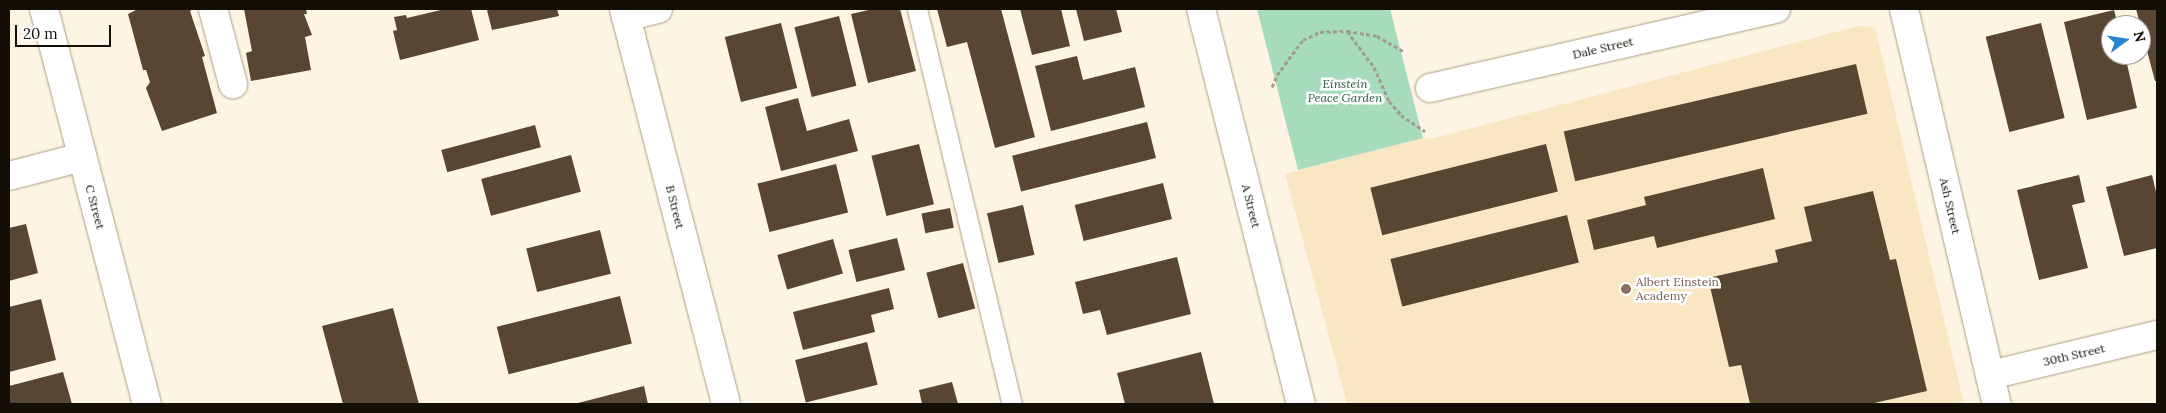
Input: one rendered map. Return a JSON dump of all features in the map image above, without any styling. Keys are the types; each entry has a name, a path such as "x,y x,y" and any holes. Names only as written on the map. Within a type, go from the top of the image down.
{"street":[{"name":"C Street","path":"44,9 147,404"},
{"path":"213,9 233,84"},
{"path":"625,13 658,9"},
{"name":"A Street","path":"1201,9 1301,404"},
{"name":"Dale Street","path":"1430,88 1776,9"},
{"name":"Ash Street","path":"1904,9 1997,404"},
{"name":"B Street","path":"625,13 726,404"},
{"path":"9,176 82,157"},
{"name":"30th Street","path":"1990,375 2157,335"}],"lane":[{"path":"917,9 1012,404"}],"path":[{"path":"1272,87 1277,75 1303,40 1320,32 1346,31 1377,36 1403,51"},
{"path":"1346,31 1374,66 1389,100 1401,115 1425,131"}],"shaded area":[{"name":"Albert Einstein Academy","path":"1858,26 1875,27 1964,404 1347,404 1285,174 1423,138 1431,139"}],"green space":[{"name":"Einstein Peace Garden","path":"1257,9 1390,9 1423,138 1298,170"}],"building":[{"path":"138,9 192,9 190,11 205,56 202,57 217,113 162,131 146,88 150,82 146,70 143,70 128,14"},
{"path":"244,9 306,9 307,14 304,14 312,35 305,37 311,70 251,81 246,53 252,51"},
{"path":"445,9 471,9 479,40 400,60 393,31 397,30 394,17 406,15 407,18"},
{"path":"557,9 559,16 492,30 487,10"},
{"path":"873,9 900,9 916,71 868,83 851,14"},
{"path":"937,9 1001,9 1035,137 995,148 967,42 947,47"},
{"path":"1020,9 1061,9 1070,46 1032,55"},
{"path":"1076,9 1116,9 1122,32 1084,41"},
{"path":"2136,9 2157,9 2157,81 2155,81 2151,65 2151,15 2138,15"},
{"path":"2114,10 2115,15 2101,15 2101,65 2127,65 2137,108 2087,120 2064,22"},
{"path":"839,16 856,86 812,97 794,27"},
{"path":"781,23 797,88 741,102 725,37"},
{"path":"2041,23 2065,118 2009,132 1986,37"},
{"path":"1077,56 1083,80 1135,67 1145,107 1051,131 1035,66"},
{"path":"1856,64 1867,114 1575,181 1564,131"},
{"path":"798,98 807,131 849,119 858,151 781,171 765,107"},
{"path":"1147,122 1156,158 1021,192 1012,156"},
{"path":"535,125 541,147 447,172 441,150"},
{"path":"919,144 934,204 886,216 871,156"},
{"path":"1546,144 1558,192 1382,235 1370,188"},
{"path":"571,155 581,192 491,216 481,179"},
{"path":"836,164 848,213 770,232 757,184"},
{"path":"1763,168 1775,219 1657,248 1654,236 1594,250 1587,220 1646,205 1644,197"},
{"path":"2079,175 2085,202 2072,205 2088,268 2039,280 2017,190"},
{"path":"2152,175 2157,196 2157,248 2124,256 2106,187"},
{"path":"1163,183 1172,219 1084,241 1075,205"},
{"path":"1873,191 1890,260 1896,259 1927,391 1870,404 1750,404 1741,365 1729,367 1708,278 1778,262 1775,250 1812,241 1804,207"},
{"path":"1023,205 1034,255 998,263 987,213"},
{"path":"950,208 954,228 925,233 922,214"},
{"path":"1567,215 1579,263 1402,307 1390,259"},
{"path":"26,224 38,273 9,281 9,228"},
{"path":"600,230 611,274 537,292 526,248"},
{"path":"897,238 905,270 856,282 848,250"},
{"path":"833,239 843,274 787,290 777,255"},
{"path":"1177,257 1191,314 1107,335 1100,310 1083,314 1075,282"},
{"path":"963,263 975,308 938,318 926,273"},
{"path":"889,288 894,309 871,315 875,332 803,350 793,312"},
{"path":"620,296 632,344 509,374 497,327"},
{"path":"41,299 56,360 9,372 9,307"},
{"path":"393,308 419,404 343,404 322,326"},
{"path":"867,342 878,385 806,403 795,360"},
{"path":"1201,352 1214,404 1125,404 1117,373"},
{"path":"63,372 72,404 9,404 9,386"},
{"path":"952,382 958,404 922,404 919,390"},
{"path":"644,386 648,404 574,404"}],"place":[{"name":"Albert Einstein Academy","path":"1626,289"}]}
